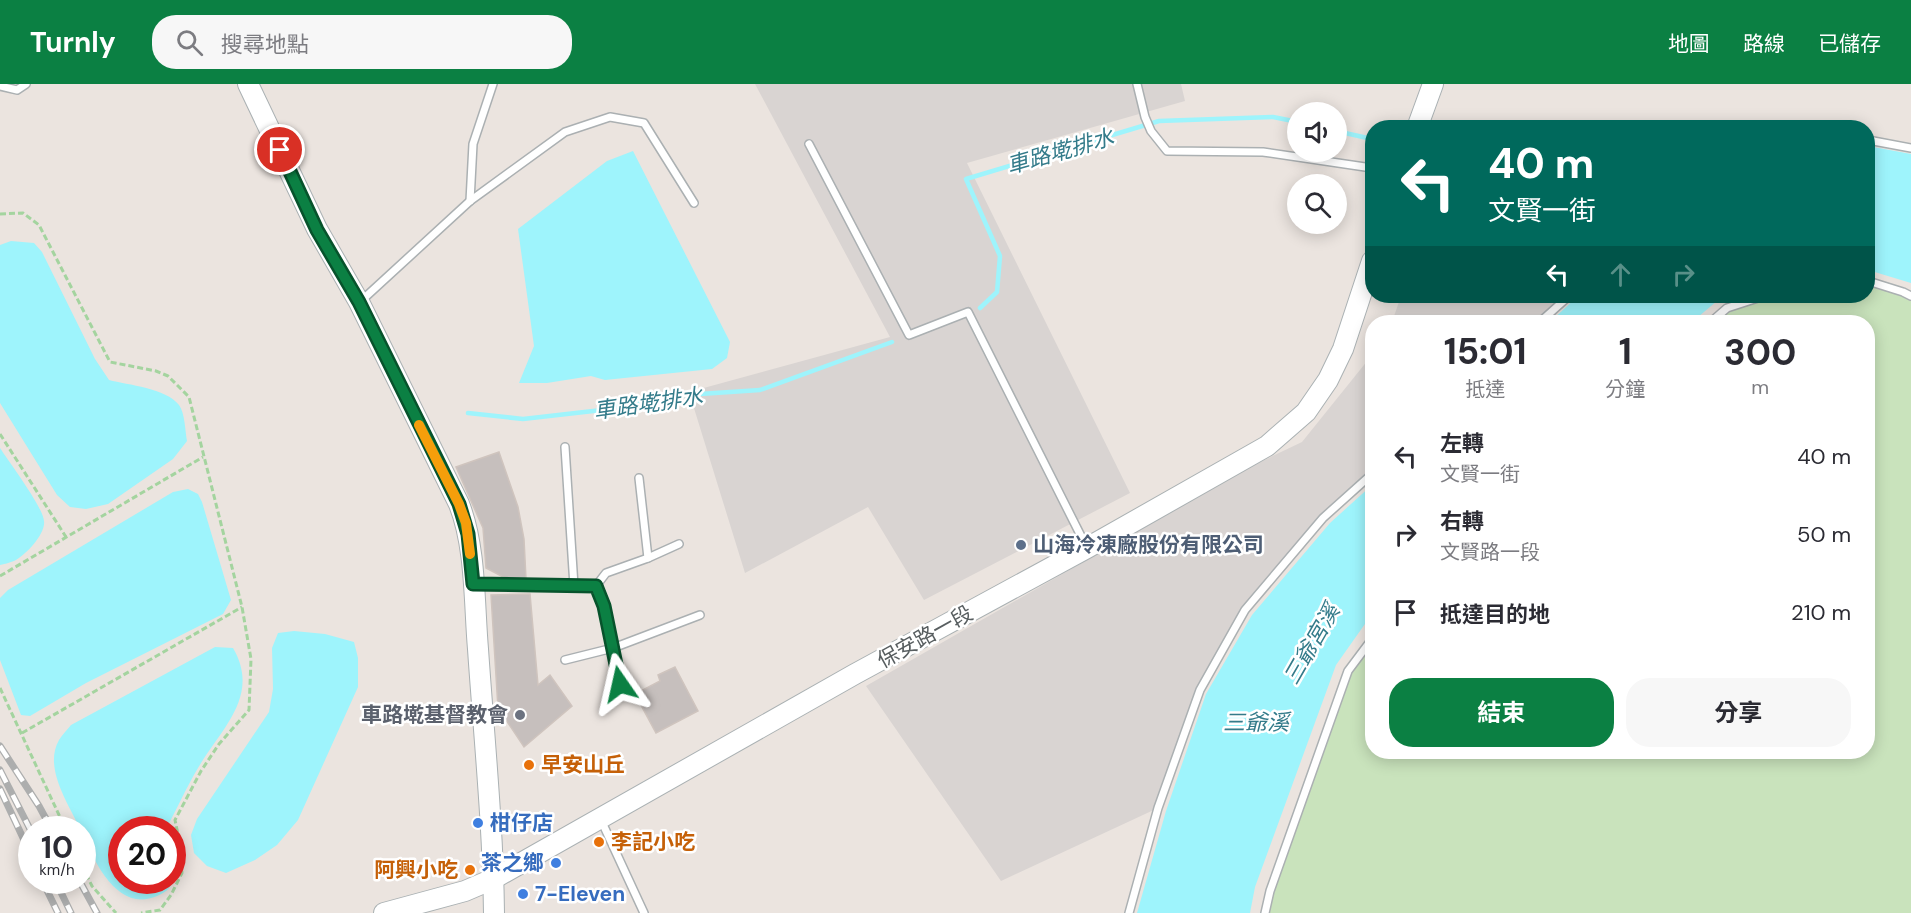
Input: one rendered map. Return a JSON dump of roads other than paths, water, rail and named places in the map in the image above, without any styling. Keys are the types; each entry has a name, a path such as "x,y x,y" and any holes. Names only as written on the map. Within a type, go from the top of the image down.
{"street":[{"path":"248,84 317,230 359,302 459,504 468,534 494,913"},
{"path":"1420,120 1433,84"},
{"name":"保安路一段","path":"384,913 465,891 493,879 855,674 1267,447 1298,421 1322,391 1338,359 1365,281"}],"lane":[{"path":"0,86 17,90 26,84"},
{"path":"470,201 473,144 493,84"},
{"path":"1137,84 1151,131 1167,151 1263,152 1365,167"},
{"path":"359,302 470,201 565,132 610,117 644,123 694,203"},
{"path":"1875,141 1911,147"},
{"path":"809,144 909,335 968,312 1087,548"},
{"path":"1875,283 1903,292 1911,297"},
{"path":"1548,315 1561,303"},
{"path":"1719,315 1727,308 1742,303"},
{"path":"565,447 574,586"},
{"path":"639,478 648,558"},
{"path":"1129,913 1158,808 1200,690 1245,610 1323,519 1365,480"},
{"path":"596,586 606,573 679,544"},
{"path":"473,584 596,586"},
{"path":"596,586 604,606 620,684"},
{"path":"565,660 613,648 700,615"},
{"path":"1265,913 1270,891 1348,671 1365,648"},
{"path":"600,819 644,913"}],"water":[{"path":"1875,147 1911,154 1911,283 1875,272"},
{"path":"633,151 730,342 727,358 712,369 605,380 591,376 547,383 519,383 534,346 518,229 607,161"},
{"path":"11,241 34,243 42,252 95,359 109,380 156,391 173,399 181,408 187,441 173,459 108,504 86,509 70,507 57,495 0,403 0,245"},
{"path":"1570,303 1715,303 1700,315 1558,315"},
{"path":"0,448 32,495 42,514 44,526 29,550 14,561 0,565"},
{"path":"188,489 198,494 202,502 231,600 223,614 86,683 30,716 21,715 0,660 0,598 8,590 173,492"},
{"name":"三爺溪","path":"1365,491 1365,624 1336,665 1255,887 1250,913 1137,913 1166,811 1206,694 1252,615 1330,523"},
{"path":"294,631 325,634 354,642 358,658 358,687 298,820 277,845 255,860 226,873 207,866 194,853 191,835 197,819 269,712 273,689 272,648 278,633"},
{"path":"215,647 233,648 240,665 243,682 235,711 227,726 198,768 172,816 108,816 108,880 96,862 96,816 74,816 59,786 56,774 55,751 59,740 71,725"},
{"path":"124,894 161,894 143,899 131,898"}],"waterway":[{"name":"車路墘排水","path":"980,308 997,292 1000,256 966,179 1159,121 1273,117 1287,120"},
{"name":"車路墘排水","path":"1347,133 1365,137"},
{"name":"車路墘排水","path":"468,413 523,419 602,410 655,397 760,390 892,342"}],"railway":[{"path":"0,746 44,816"},
{"path":"0,770 23,816"},
{"path":"0,789 18,827"},
{"path":"49,894 58,913"},
{"path":"62,894 71,913"},
{"path":"87,894 97,913"}],"place":[{"name":"山海冷凍廠股份有限公司","path":"1021,545"},
{"name":"車路墘基督教會","path":"520,715"},
{"name":"早安山丘","path":"529,765"},
{"name":"柑仔店","path":"478,823"},
{"name":"李記小吃","path":"599,842"},
{"name":"茶之鄉","path":"556,863"},
{"name":"阿興小吃","path":"470,870"},
{"name":"7-Eleven","path":"523,894"}],"water label":[{"name":"三爺宮溪","path":"1311,644"}]}
